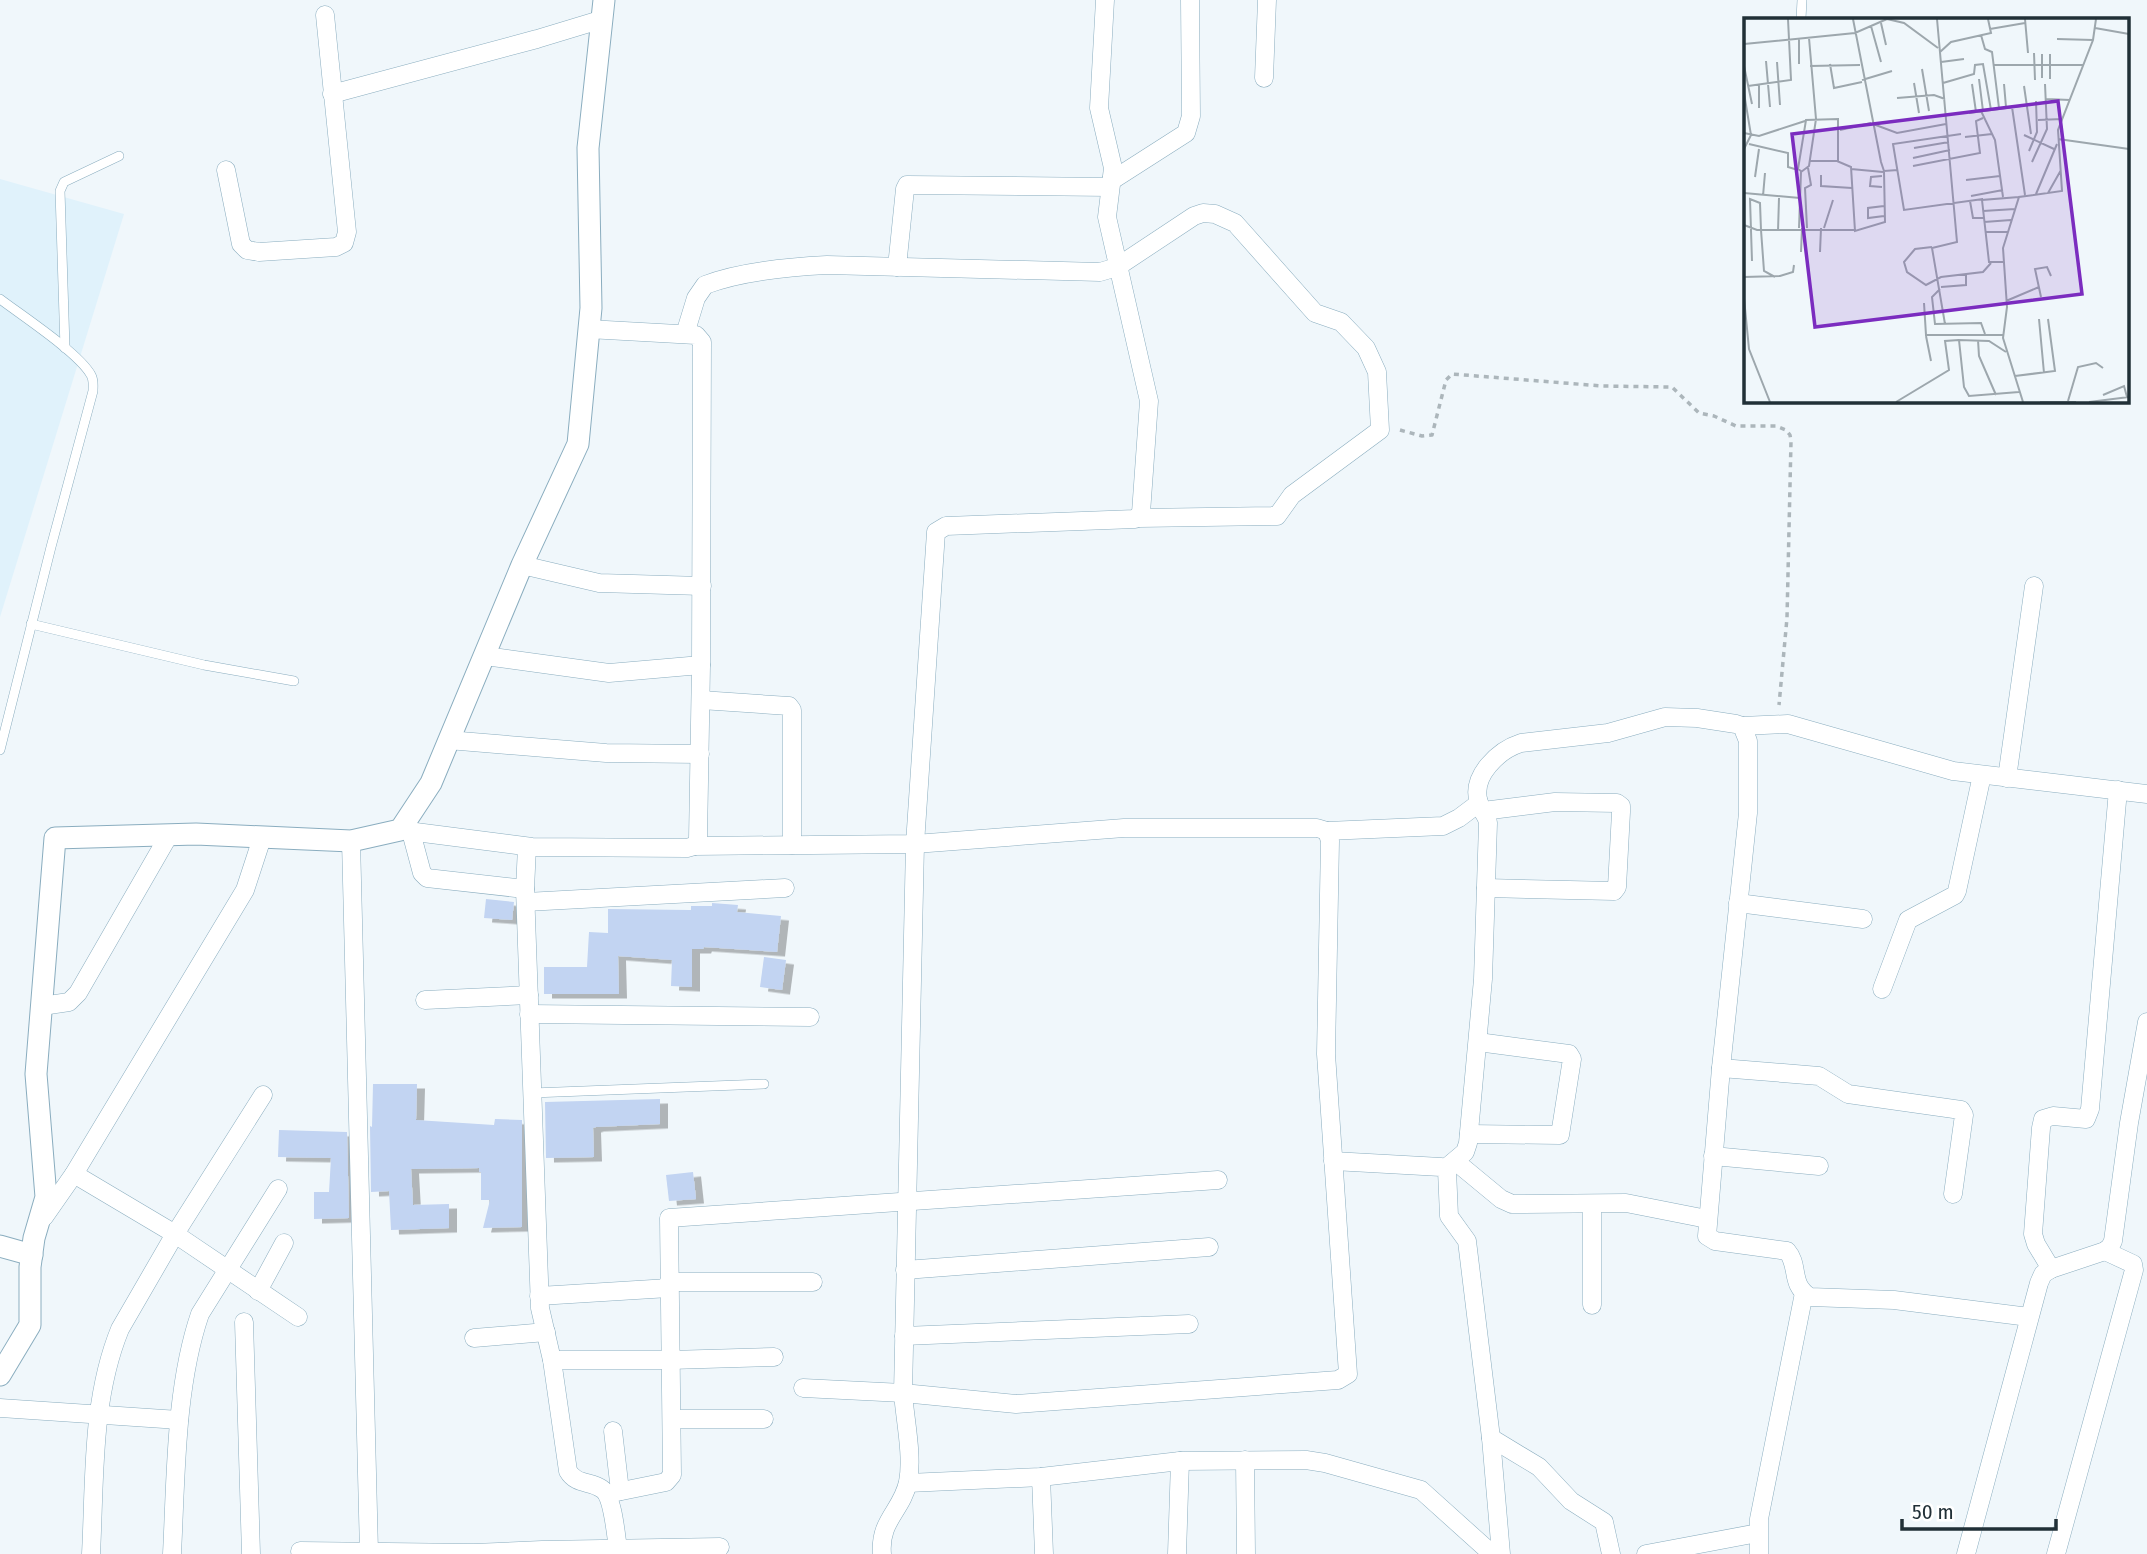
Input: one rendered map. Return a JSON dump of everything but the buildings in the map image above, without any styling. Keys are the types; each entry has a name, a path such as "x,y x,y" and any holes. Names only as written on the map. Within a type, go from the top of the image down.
{"street":[{"path":"1105,0 1100,108 1113,159 1107,217 1148,393 1139,517"},
{"path":"897,267 907,185 1111,184 1186,133 1191,116 1190,0"},
{"path":"1265,78 1267,0"},
{"path":"332,94 537,39 603,9"},
{"path":"603,9 588,148 591,308 578,444 522,565 431,783 406,831 422,873 427,878 526,896 785,888"},
{"path":"226,170 241,244 247,250 259,252 336,247 344,243 347,232 325,15"},
{"path":"685,334 696,298 705,285 711,283 790,267 827,265 1095,272 1117,267 1194,216 1203,213 1227,218 1250,238 1315,313 1341,322 1367,348 1376,366 1381,425 1377,433 1292,495 1277,516 1139,517 1135,520 942,526 938,529 915,844 903,1393 908,1483 904,1496 885,1527 881,1539 882,1554"},
{"path":"588,329 696,335 702,342 701,700 698,840 694,846"},
{"path":"522,565 599,583 702,586"},
{"path":"2007,778 2034,586"},
{"path":"485,656 609,673 701,665"},
{"path":"701,700 789,706 792,710 792,845"},
{"path":"1496,1552 1491,1438 1467,1241 1449,1216 1451,1165 1467,1148 1478,1042 1488,823 1481,807 1479,783 1492,760 1509,747 1521,743 1608,733 1665,717 1697,718 1742,726 1788,724 1953,772 2147,794"},
{"path":"1742,726 1748,741 1748,813 1707,1219 1706,1231 1710,1240 1787,1251 1791,1256 1797,1285 1804,1293 1817,1299 1875,1298 2029,1317"},
{"path":"448,740 606,753 700,754"},
{"path":"1882,989 1906,922 1955,895 1957,891 1982,775"},
{"path":"2050,1269 2036,1244 2034,1234 2041,1128 2043,1119 2053,1116 2086,1119 2090,1109 2118,790"},
{"path":"0,1375 30,1325 32,1255 46,1197 36,1074 55,838 169,835 351,842 406,831 527,847 915,844 1124,828 1317,828 1327,831 1443,826 1481,807 1555,802 1617,803 1621,806 1617,887 1614,891 1486,888"},
{"path":"803,1388 903,1393 1016,1404 1344,1378 1350,1370 1343,1311 1326,1055 1330,841 1327,831"},
{"path":"42,1006 69,1002 78,993 169,835"},
{"path":"38,1226 74,1174 245,890 262,838"},
{"path":"351,842 360,1552"},
{"path":"527,847 529,1014 539,1296 552,1360 568,1471 575,1479 614,1493 670,1479 673,1469 668,1223 671,1217 1217,1180"},
{"path":"1738,903 1863,919"},
{"path":"425,1000 529,995"},
{"path":"529,1014 810,1017"},
{"path":"1966,1554 2039,1283 2050,1269 2105,1251 2113,1241 2129,1124 2146,1032"},
{"path":"1469,1134 1560,1135 1572,1059 1569,1054 1478,1042"},
{"path":"1721,1068 1819,1076 1848,1094 1961,1110 1964,1115 1953,1194"},
{"path":"91,1554 98,1414 114,1344 175,1234 263,1095"},
{"path":"2129,1124 2147,1128"},
{"path":"1713,1156 1819,1166"},
{"path":"1333,1161 1451,1165 1512,1204 1636,1205 1707,1219"},
{"path":"74,1174 175,1234 298,1317"},
{"path":"172,1554 179,1420 194,1330 200,1314 278,1189"},
{"path":"1592,1204 1592,1305"},
{"path":"258,1291 284,1243"},
{"path":"0,1246 32,1255"},
{"path":"905,1270 1209,1247"},
{"path":"2105,1251 2140,1266"},
{"path":"2056,1554 2134,1270 2140,1266"},
{"path":"539,1296 669,1285 813,1282"},
{"path":"1759,1554 1759,1519 1804,1293"},
{"path":"244,1322 251,1554"},
{"path":"904,1336 1189,1324"},
{"path":"474,1338 546,1332"},
{"path":"552,1360 774,1357"},
{"path":"0,1408 179,1420"},
{"path":"672,1419 764,1419"},
{"path":"607,1551 614,1493 613,1431"},
{"path":"1491,1438 1539,1467 1571,1501 1604,1522 1611,1554"},
{"path":"1245,1460 1246,1554"},
{"path":"908,1483 1041,1477 1180,1461 1315,1462 1414,1487 1496,1552"},
{"path":"1177,1554 1180,1461"},
{"path":"1041,1477 1044,1554"},
{"path":"1646,1554 1758,1533"},
{"path":"300,1551 474,1554 657,1551 719,1547"}],"lane":[{"path":"1801,18 1802,0"},
{"path":"65,348 60,191 64,183 119,156"},
{"path":"0,299 65,348 93,379 93,391 0,750"},
{"path":"31,624 204,665 294,681"},
{"path":"532,1093 764,1084"}],"path":[{"path":"1381,425 1422,436 1432,435 1446,380 1452,374 1602,386 1672,387 1699,413 1714,416 1736,426 1776,426 1786,430 1791,441 1787,618 1777,723"}],"shaded area":[{"path":"0,179 124,214 0,617"}]}
